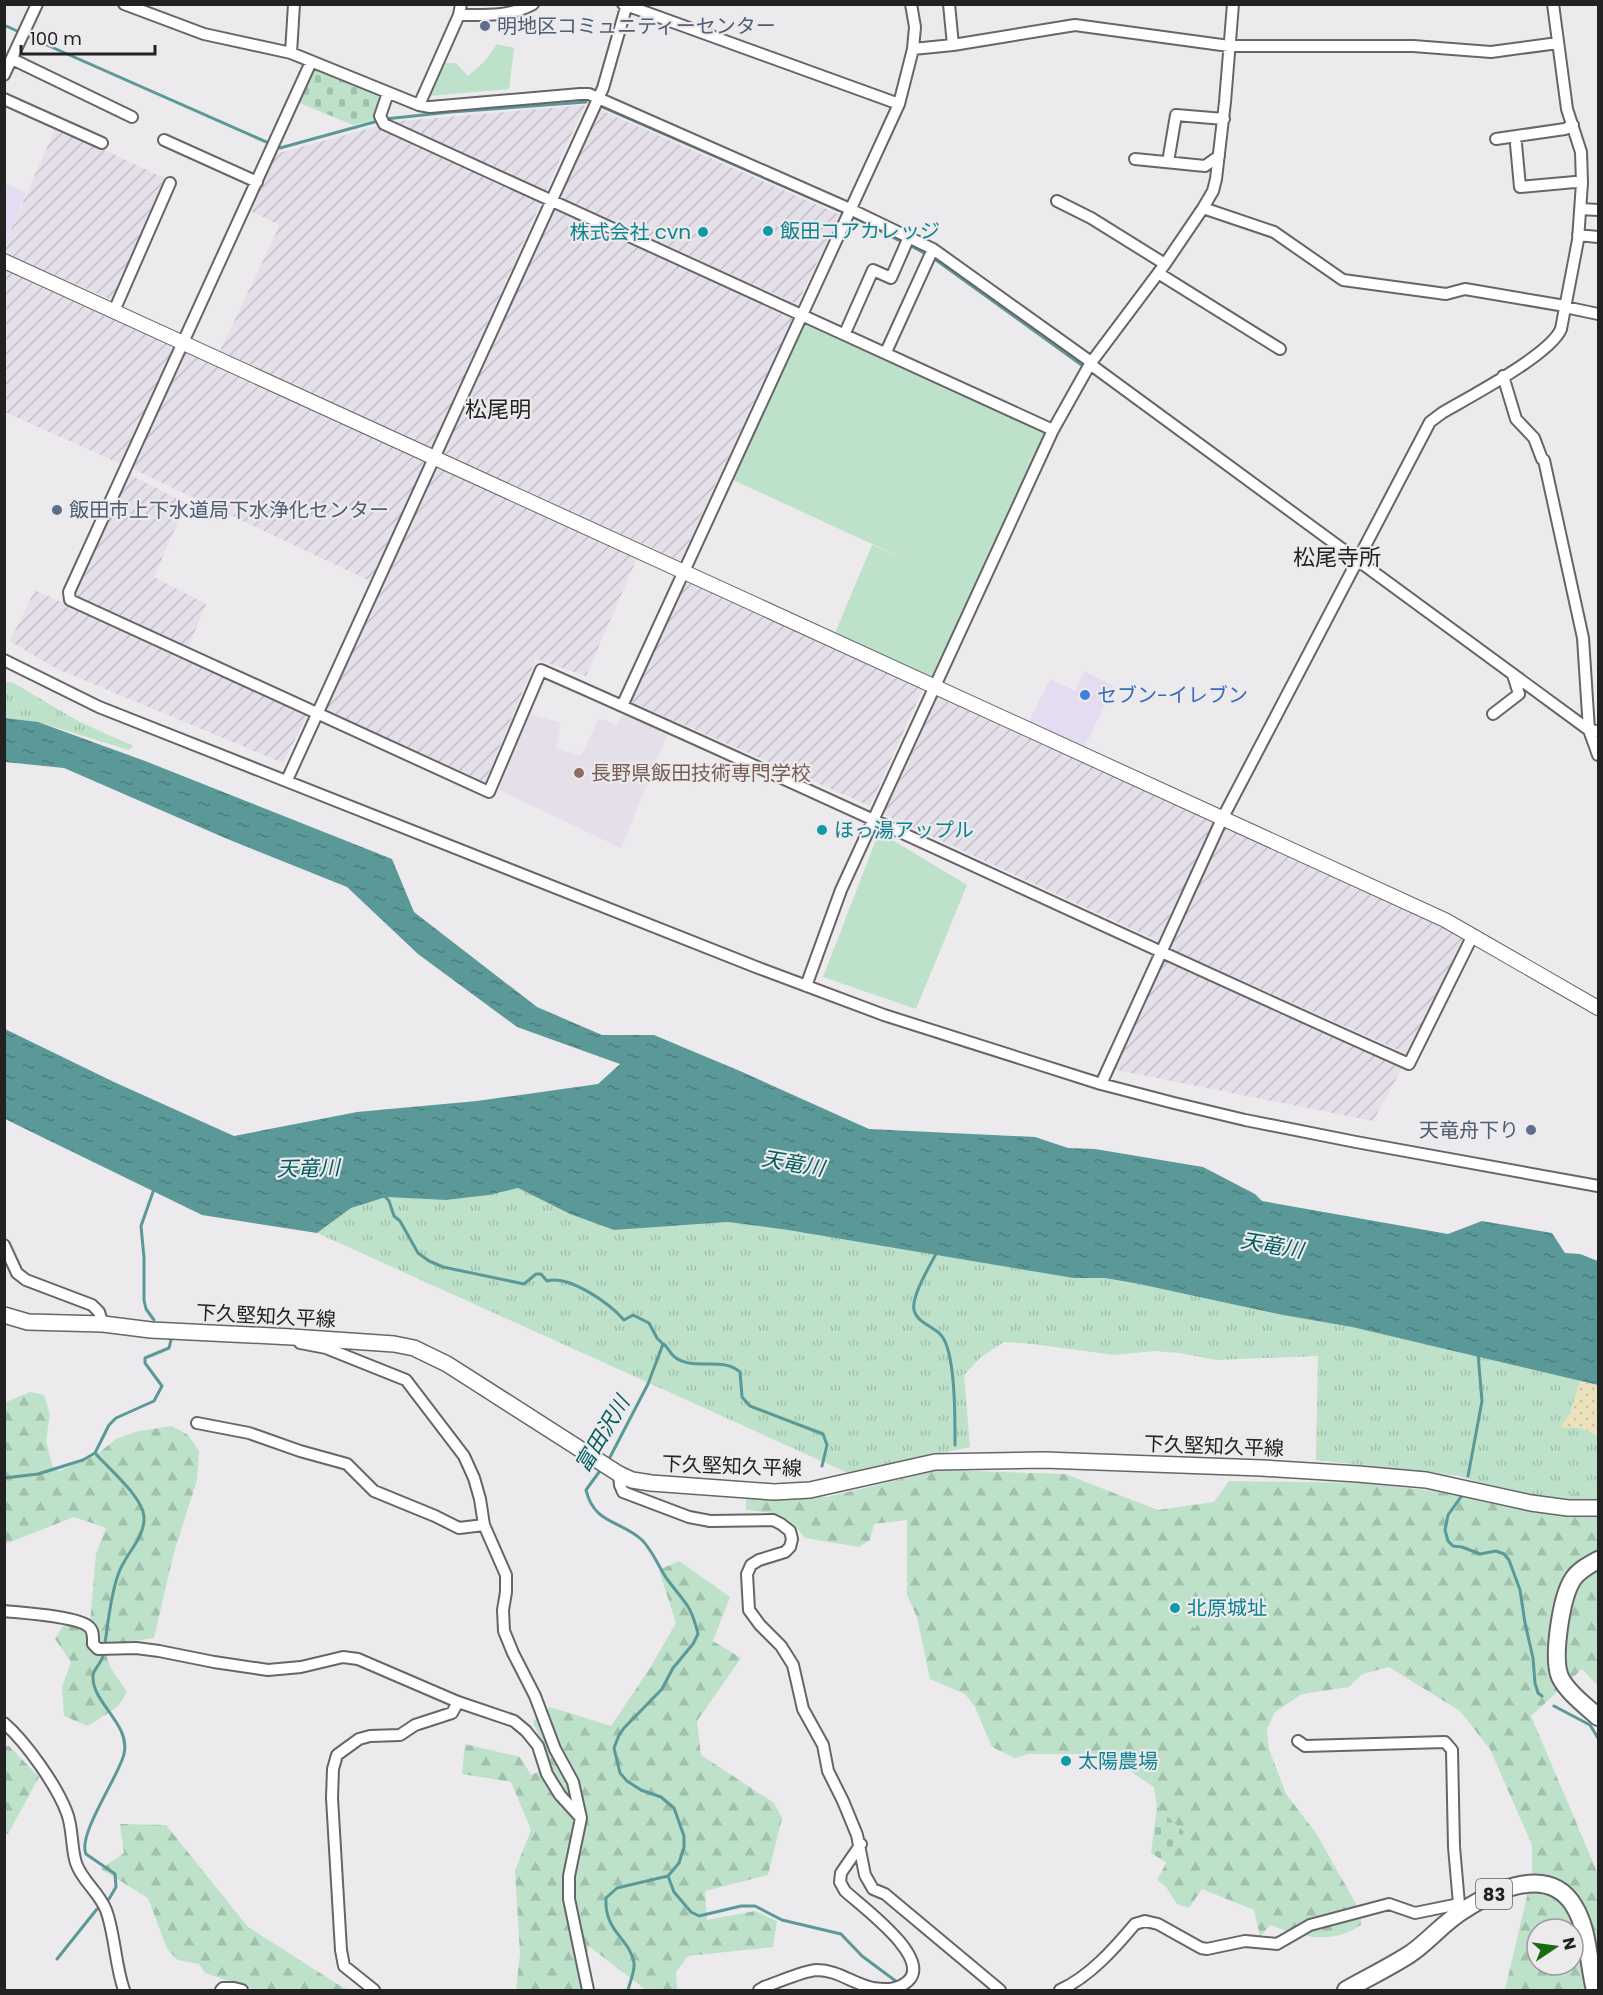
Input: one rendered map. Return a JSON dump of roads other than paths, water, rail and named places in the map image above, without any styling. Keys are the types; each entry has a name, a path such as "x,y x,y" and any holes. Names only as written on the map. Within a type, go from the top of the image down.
{"main road":[{"name":"下久堅知久平線","path":"4,1315 28,1322 103,1324 151,1330 394,1344 414,1348 447,1364 610,1469 632,1480 651,1483 774,1492 810,1490 935,1462 1044,1460 1339,1472 1426,1480 1531,1503 1568,1508 1599,1508"},
{"path":"1599,1560 1576,1575 1569,1585 1561,1617 1556,1653 1557,1668 1562,1681 1599,1717"},
{"name":"83","path":"1346,1990 1410,1953 1461,1907 1504,1890 1534,1883 1547,1884 1558,1889 1573,1904 1584,1930 1595,1990"}],"street":[{"path":"4,75 37,4"},
{"path":"124,4 204,34 291,53 419,105 430,107 589,94 848,213 909,237 933,249 1513,675 1594,731"},
{"path":"291,53 294,4"},
{"path":"419,105 460,10 503,15 520,11 533,4"},
{"path":"622,706 898,104 913,49 915,27 911,4"},
{"path":"949,4 953,45"},
{"path":"806,986 841,890 1053,430 1091,363 1162,268 1213,191 1224,119 1233,4"},
{"path":"1101,1084 1222,819 1430,422 1533,358 1554,340 1561,329 1578,235 1582,183 1581,152 1567,109 1552,4"},
{"path":"287,780 603,88 614,57 626,5 898,104"},
{"path":"913,49 953,45 1075,25 1229,46 1413,46 1491,52 1558,43"},
{"path":"12,59 132,117"},
{"path":"311,62 69,592 70,600 489,792 541,670 874,819 1160,953 1409,1064 1473,935"},
{"path":"388,93 382,119 551,200 1053,430"},
{"path":"4,99 102,143"},
{"path":"1168,162 1176,116 1224,119"},
{"path":"1496,139 1565,129 1573,125"},
{"path":"164,140 257,182"},
{"path":"1516,144 1520,187 1582,183"},
{"path":"1135,159 1205,166 1219,156"},
{"path":"114,310 170,183"},
{"path":"1057,201 1091,218 1280,349"},
{"path":"1203,208 1274,232 1343,280 1446,294 1465,289 1599,314"},
{"path":"1581,209 1599,210"},
{"path":"1578,235 1599,237"},
{"path":"845,333 873,270 891,278 909,237"},
{"path":"886,352 933,249"},
{"path":"4,261 1445,920 1599,1008"},
{"path":"1503,376 1516,418 1533,436 1544,460 1583,638 1599,755"},
{"path":"4,660 99,706 884,1015 1101,1084 1245,1120 1599,1186"},
{"path":"1493,714 1519,694 1513,675"},
{"path":"4,1245 17,1273 26,1280 92,1305 99,1312 103,1324"},
{"path":"292,1337 303,1344 326,1348 406,1380 464,1456 474,1478 484,1525 506,1575 504,1630 535,1696 555,1749 573,1782 580,1818 569,1876 569,1899 588,1990"},
{"path":"197,1423 249,1433 347,1464 374,1491 435,1515 459,1528 484,1525"},
{"path":"610,1469 623,1492 689,1517 710,1521 773,1520 790,1531 792,1539 790,1547 785,1552 759,1560 751,1565 747,1574 749,1610 781,1646 793,1665 803,1708 823,1745 828,1771 861,1844 864,1875 873,1889 885,1894 996,1989"},
{"path":"4,1611 58,1618 88,1626 92,1631 93,1644 103,1648 159,1651 268,1670 301,1667 343,1657 352,1657 377,1665 458,1702 504,1716 526,1731 538,1746 547,1774 560,1795 580,1818"},
{"path":"374,1990 344,1966 333,1823 332,1790 337,1755 359,1739 370,1736 400,1735 415,1725 452,1713 458,1702"},
{"path":"4,1723 26,1746 67,1813 72,1850 77,1866 106,1910 124,1990"},
{"path":"1060,1990 1072,1985 1087,1974 1135,1924 1145,1921 1158,1924 1201,1948 1207,1949 1245,1941 1277,1944 1310,1925 1389,1904 1415,1913 1461,1907 1454,1847 1452,1750 1445,1742 1305,1746 1298,1741"},
{"path":"759,1990 815,1970 834,1972 872,1988 892,1989 902,1986 910,1979 914,1971 914,1964 910,1954 900,1941 845,1891 840,1882 841,1873 861,1844"},
{"path":"221,1990 223,1988 242,1990"}],"water":[{"name":"天竜川","path":"5,718 38,722 145,761 392,859 414,912 537,1007 602,1035 654,1035 869,1129 1035,1137 1068,1148 1095,1149 1203,1167 1255,1194 1262,1201 1448,1234 1482,1221 1552,1233 1565,1253 1580,1254 1598,1261 1598,1385 1352,1327 1105,1278 1073,1278 728,1222 614,1230 570,1214 518,1188 489,1195 446,1200 386,1197 351,1208 317,1233 202,1215 5,1119 5,1029 114,1082 234,1136 357,1112 477,1101 598,1084 620,1064 517,1027 418,954 347,887 225,838 64,768 5,762"}],"waterway":[{"path":"4,25 17,31"},
{"path":"31,38 280,148 378,121"},
{"path":"385,119 586,102"},
{"path":"600,106 845,213"},
{"path":"851,216 900,241"},
{"path":"913,247 926,254"},
{"path":"936,260 1083,366"},
{"path":"154,1189 141,1226 144,1300 146,1309 154,1320"},
{"name":"富田沢川","path":"383,1194 418,1253 429,1261 443,1267 524,1284 536,1274 541,1274 547,1281 566,1282 588,1292 609,1306 624,1320 633,1315 649,1323 663,1344 648,1384 608,1461"},
{"path":"938,1250 918,1289 914,1310 918,1318 941,1335 950,1356 954,1387 955,1445"},
{"path":"4,1478 38,1474 83,1460 95,1453 109,1425 116,1418 154,1401 162,1386 145,1363 145,1358 169,1348 171,1340 167,1335"},
{"path":"664,1344 674,1357 683,1362 733,1367 740,1372 742,1397 750,1406 823,1434 827,1445 822,1466"},
{"path":"1468,1476 1482,1401 1478,1354"},
{"path":"95,1453 138,1501 144,1517 138,1540 118,1575 102,1658 93,1675 98,1695 117,1723 125,1743 121,1764 87,1833 85,1845 86,1854 115,1874 116,1887 109,1899"},
{"name":"富田沢川","path":"602,1468 586,1490 590,1501 601,1515 634,1534 646,1544 667,1579 690,1609 698,1634 693,1644 673,1668 662,1689 624,1728 614,1748 620,1773 627,1781 641,1790 661,1797 674,1808 684,1836 684,1847 679,1863 668,1876 617,1888 606,1898 609,1919 632,1954 633,1973 628,1990"},
{"path":"1463,1494 1448,1515 1445,1530 1448,1541 1453,1546 1480,1554 1496,1551 1504,1554 1509,1560 1520,1590 1533,1658 1535,1683 1538,1693 1542,1696"},
{"path":"1554,1706 1590,1725 1598,1738"},
{"path":"668,1876 674,1892 691,1912 699,1916 741,1906 755,1906 782,1920 841,1934 862,1956 897,1982"},
{"path":"57,1959 97,1909"}],"place":[{"name":"明地区コミュニティーセンター","path":"485,26"},
{"name":"飯田コアカレッジ","path":"768,231"},
{"name":"株式会社 cvn","path":"703,232"},
{"name":"飯田市上下水道局下水浄化センター","path":"57,510"},
{"name":"セブン-イレブン","path":"1085,695"},
{"name":"長野県飯田技術専門学校","path":"579,773"},
{"name":"ほっ湯アップル","path":"822,830"},
{"name":"天竜舟下り","path":"1531,1130"},
{"name":"北原城址","path":"1175,1608"},
{"name":"太陽農場","path":"1066,1761"}],"district":[{"name":"松尾明","path":"498,409"},
{"name":"松尾寺所","path":"1337,557"}]}
